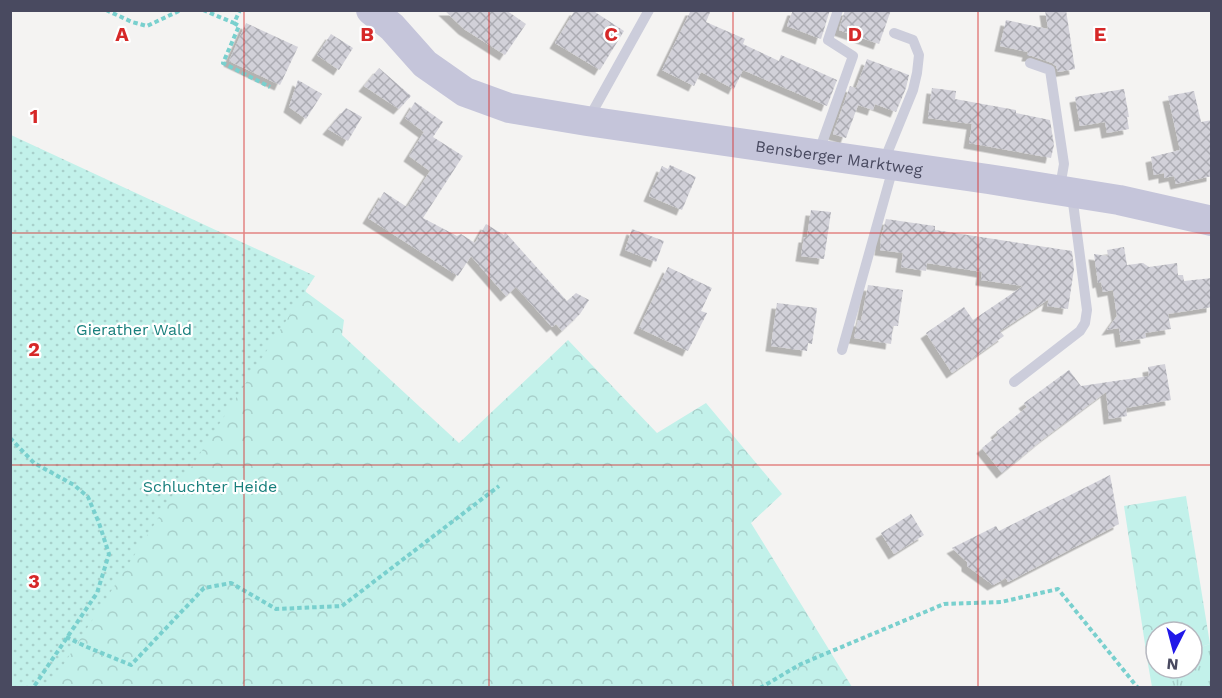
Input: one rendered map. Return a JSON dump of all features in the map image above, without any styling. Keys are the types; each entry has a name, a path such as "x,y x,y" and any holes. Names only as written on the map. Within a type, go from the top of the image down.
{"street":[{"name":"Bensberger Marktweg","path":"371,10 392,27 425,64 465,92 509,108 1065,191 1119,200 1212,221"}],"lane":[{"path":"587,121 649,10"},
{"path":"818,154 853,56 828,40 838,10"},
{"path":"842,350 890,182 888,164 914,90 919,62 918,50 913,40 894,33"},
{"path":"1014,382 1080,331 1085,323 1087,310 1065,191 1064,164 1050,70 1030,63"}],"path":[{"path":"106,10 147,26 182,10"},
{"path":"203,10 238,26 223,63 270,87"},
{"path":"234,23 240,10"},
{"path":"10,438 34,463 74,485 88,497 109,554 97,593 33,687"},
{"path":"66,637 131,665 204,588 231,583 276,609 342,606 499,486"},
{"path":"760,687 801,664 944,604 1000,602 1058,589 1138,687"}],"green space":[{"name":"Gierather Wald","path":"11,135 315,276 49,687 11,687"},
{"name":"Schluchter Heide","path":"297,270 306,292 344,320 342,335 459,443 568,340 657,433 706,403 782,494 751,523 852,687 11,688"},
{"path":"1186,496 1210,644 1204,646 1204,620 1144,620 1144,638 1124,506"},
{"path":"1210,644 1212,654 1211,687 1152,687 1151,680 1204,680 1204,646"}],"building":[{"path":"444,10 506,10 526,24 505,55 464,29"},
{"path":"575,10 592,10 624,31 600,70 555,43"},
{"path":"691,10 711,10 706,22 745,39 743,44 779,61 781,55 837,80 827,106 743,70 734,89 701,72 694,86 662,70"},
{"path":"793,10 830,10 821,39 787,26"},
{"path":"845,10 891,10 879,44 839,30"},
{"path":"1045,10 1066,10 1075,69 1058,72 1052,63 1027,56 1028,52 1000,46 1006,20 1048,29"},
{"path":"246,23 298,47 280,85 229,61"},
{"path":"331,34 353,48 339,70 317,55"},
{"path":"867,59 909,75 896,112 875,104 873,110 858,105 846,138 833,134 850,86 856,88"},
{"path":"379,68 411,96 399,109 364,86"},
{"path":"298,80 322,94 306,119 289,107"},
{"path":"932,88 956,91 955,99 1016,110 1016,113 1050,120 1054,145 1051,158 969,143 972,124 928,118"},
{"path":"1124,89 1129,129 1107,133 1105,122 1080,126 1075,97"},
{"path":"1194,91 1201,122 1212,120 1212,176 1176,184 1174,176 1164,178 1164,173 1154,175 1151,157 1180,150 1168,96"},
{"path":"415,102 443,122 433,137 463,156 423,218 457,236 461,234 475,243 486,224 504,235 505,232 567,301 576,293 589,300 580,314 562,331 556,324 552,327 516,287 506,296 471,256 458,276 368,218 384,192 407,207 430,171 409,156 424,132 405,118"},
{"path":"346,108 362,117 348,141 328,129"},
{"path":"670,165 696,177 682,210 649,196 662,166 668,169"},
{"path":"811,210 831,212 824,259 801,256 804,237 807,237"},
{"path":"886,219 935,226 935,230 1072,251 1074,269 1068,309 1047,306 1049,299 1000,331 1004,336 952,373 926,333 964,307 973,320 1023,286 981,280 982,272 927,263 926,271 901,267 903,253 880,250"},
{"path":"632,229 664,241 656,262 625,250"},
{"path":"1124,247 1127,265 1143,263 1149,267 1177,263 1178,275 1183,275 1184,281 1212,278 1212,307 1168,314 1171,329 1145,333 1146,338 1121,342 1119,328 1107,330 1117,316 1113,290 1103,292 1101,282 1098,283 1094,254 1108,256 1107,250"},
{"path":"668,267 712,288 701,311 707,313 688,351 639,328"},
{"path":"868,285 903,290 898,326 893,326 891,344 854,338 858,320 861,321"},
{"path":"777,303 817,308 812,344 808,343 807,351 771,346"},
{"path":"1165,364 1171,400 1126,408 1127,416 1109,419 1106,392 1002,473 982,448 998,435 996,432 1027,407 1024,403 1069,370 1081,386 1149,376 1148,367"},
{"path":"1110,475 1119,524 1008,582 1006,578 993,585 967,566 967,562 952,548 996,526 999,531"},
{"path":"911,514 924,535 894,554 881,533"}]}
